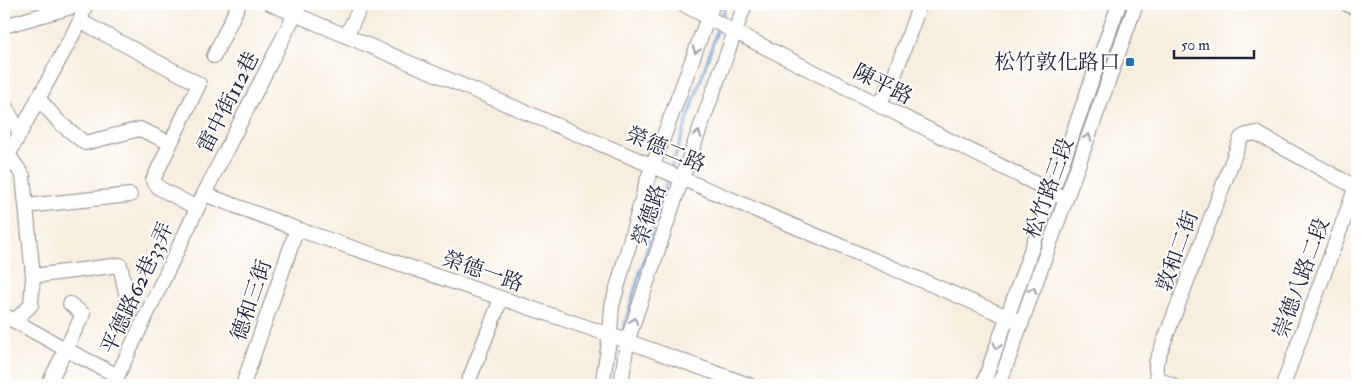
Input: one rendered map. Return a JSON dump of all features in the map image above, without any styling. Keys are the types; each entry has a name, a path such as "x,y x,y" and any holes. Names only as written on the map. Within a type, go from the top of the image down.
{"street":[{"path":"4,26 32,10 82,4"},
{"path":"9,318 31,305 33,276 23,176 6,158 80,21 86,4"},
{"name":"雷中街112巷","path":"214,56 239,4"},
{"path":"271,4 297,9"},
{"path":"346,36 362,4"},
{"name":"陳平路","path":"683,4 710,10 735,32 1066,199"},
{"name":"榮德路","path":"621,385 627,342 682,178 745,4"},
{"path":"879,104 894,76 920,4"},
{"name":"松竹路三段","path":"983,385 1119,4"},
{"name":"松竹路三段","path":"999,385 1136,4"},
{"path":"1347,4 1357,9"},
{"name":"雷中街112巷","path":"197,208 297,9"},
{"name":"榮德二路","path":"297,9 346,36 1022,323"},
{"name":"榮德路","path":"602,385 610,335 612,306 652,165 710,10"},
{"path":"80,21 199,84 153,180 159,188 197,208"},
{"path":"38,98 60,123 85,143 140,129 170,143"},
{"path":"4,104 20,133"},
{"name":"敦和二街","path":"1172,385 1158,378 1155,372 1156,363 1241,138 1256,133 1357,186"},
{"name":"崇德八路二段","path":"1283,385 1357,186"},
{"name":"榮德一路","path":"204,194 297,229 610,335 749,385"},
{"path":"26,206 130,195"},
{"name":"平德路62巷33弄","path":"116,380 197,208"},
{"name":"德和三街","path":"243,385 297,229"},
{"path":"33,276 120,265 129,306"},
{"path":"468,385 501,299"},
{"path":"48,385 67,350 83,314 70,304"},
{"path":"9,318 116,380"}],"waterway":[{"path":"721,20 726,4"},
{"path":"671,169 718,28"},
{"path":"623,330 668,178"}],"place":[{"name":"松竹敦化路口","path":"1130,62"}]}
